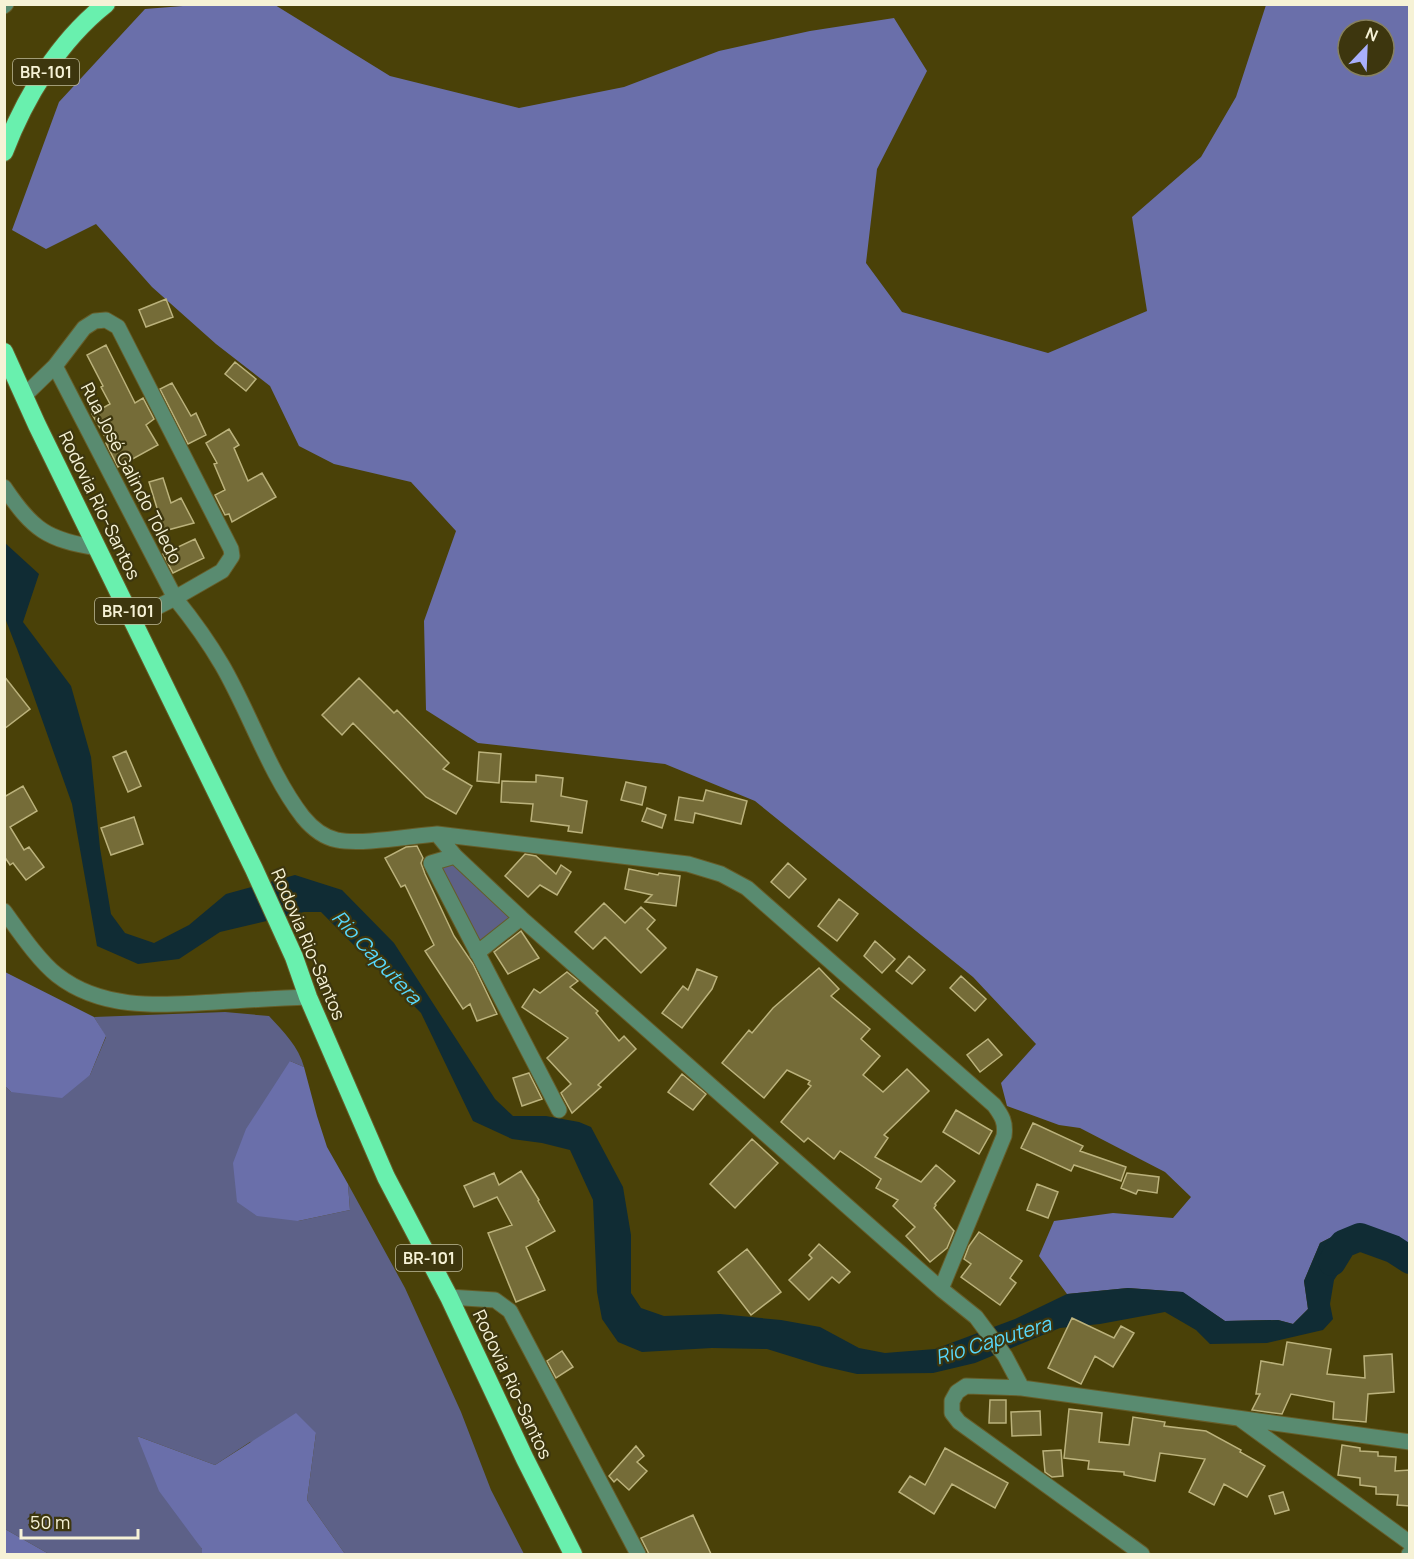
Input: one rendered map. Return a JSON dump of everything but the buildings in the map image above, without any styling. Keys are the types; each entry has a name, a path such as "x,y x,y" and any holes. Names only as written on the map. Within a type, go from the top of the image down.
{"highway":[{"name":"BR-101","path":"4,152 34,88 60,51 106,4"},
{"name":"Rodovia Rio-Santos","path":"4,352 254,869 294,957 308,996 386,1177 450,1297 525,1459 573,1554"}],"street":[{"path":"24,396 54,366 84,328 95,321 106,320 118,327 231,549 232,556 222,571 132,620"},
{"name":"Rua José Galindo Toledo","path":"54,366 175,598 199,628 222,665 282,783 304,818 321,834 337,840 437,834 688,864 722,874 747,888 994,1105 1003,1117 1004,1136 941,1289"},
{"path":"4,487 21,513 50,537 68,543 98,548"},
{"path":"437,834 454,856 520,918 941,1289 976,1317 1005,1356 1022,1388"},
{"path":"454,856 431,863 559,1110"},
{"path":"4,910 24,938 56,974 82,991 106,999 153,1005 308,996"},
{"path":"477,952 520,918"},
{"path":"450,1297 495,1300 510,1311 638,1554"},
{"path":"1142,1554 959,1422 952,1413 952,1401 957,1392 966,1386 1022,1388 1410,1442"},
{"path":"1238,1418 1410,1543"}],"shaded area":[{"path":"208,4 275,5 390,76 519,108 624,87 719,51 810,31 894,18 927,71 877,169 866,263 902,312 1048,353 1147,311 1132,217 1201,157 1236,97 1266,5 1409,5 1409,1242 1394,1242 1351,1227 1320,1243 1304,1281 1308,1309 1293,1324 1278,1320 1225,1321 1182,1292 1128,1288 1067,1294 1039,1256 1054,1221 1113,1213 1173,1218 1191,1197 1165,1172 1080,1128 1059,1125 1007,1106 1001,1083 1036,1044 973,977 755,801 665,764 478,743 426,710 424,621 456,531 411,482 334,464 299,446 270,386 216,344 152,287 96,224 46,249 12,230 59,102 145,9"},
{"path":"453,859 515,919 479,947 436,865"},
{"path":"5,972 94,1017 106,1036 90,1075 62,1098 11,1092 5,1086"},
{"path":"225,1012 269,1016 290,1040 302,1060 304,1067 290,1061 298,1221 350,1210 348,1184 405,1288 461,1412 491,1490 524,1554 345,1554 307,1500 316,1433 250,1442 215,1465 137,1436 202,1549 202,1554 49,1554 5,1529 5,1086 11,1092 90,1075 106,1037 94,1017"},
{"path":"290,1061 304,1067 327,1147 348,1184 350,1210 298,1221 257,1216 237,1202 233,1163 246,1129"},
{"path":"296,1413 316,1433 307,1500 345,1554 202,1554 202,1549 159,1491 137,1436 215,1465"},
{"path":"5,1529 49,1554 5,1554"}],"water":[{"path":"4,542 39,574 23,622 71,686 91,757 100,848 111,914 125,933 154,943 189,925 226,894 295,875 342,890 394,943 495,1099 513,1116 546,1116 579,1122 591,1127 623,1187 631,1235 631,1293 641,1308 664,1316 720,1314 781,1320 820,1327 859,1348 885,1353 935,1349 1015,1319 1067,1294 1128,1288 1183,1292 1225,1321 1278,1320 1293,1324 1308,1309 1304,1281 1320,1243 1351,1227 1360,1237 1343,1253 1340,1271 1334,1280 1330,1304 1333,1319 1323,1330 1267,1343 1210,1344 1196,1330 1165,1312 1100,1324 1060,1328 975,1363 933,1373 857,1374 767,1349 712,1348 642,1352 618,1342 602,1319 597,1292 593,1200 570,1150 512,1139 473,1121 421,1013 321,912 304,912 220,932 179,959 138,964 97,946 72,804 5,618"}],"waterway":[{"name":"Rio Caputera","path":"1332,1262 1343,1244 1360,1237 1393,1249 1410,1260"}]}
